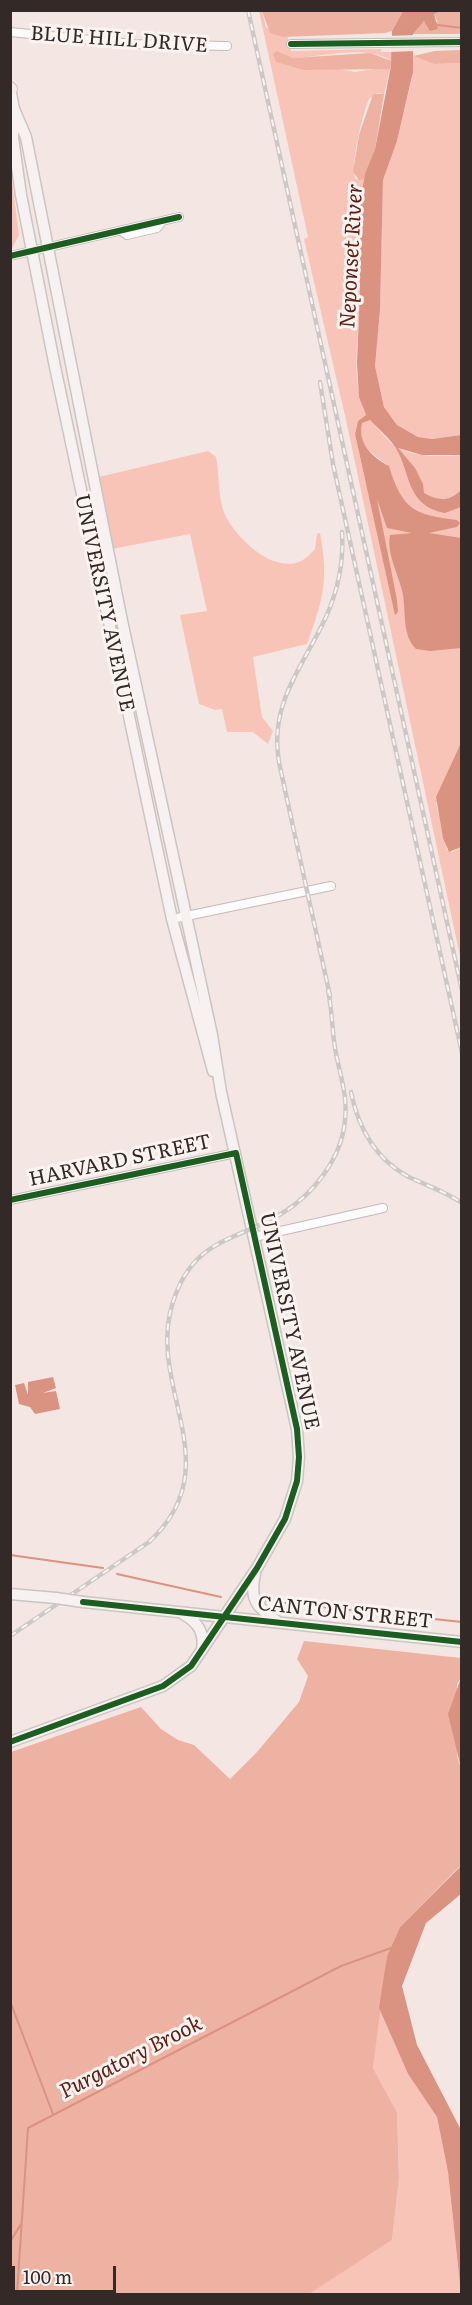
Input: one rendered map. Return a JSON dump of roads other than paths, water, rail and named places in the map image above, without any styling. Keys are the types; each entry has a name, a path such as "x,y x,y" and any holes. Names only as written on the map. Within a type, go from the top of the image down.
{"main road":[{"name":"UNIVERSITY AVENUE","path":"10,88 14,109 26,137 122,621 186,916 221,1092 297,1429 299,1457 294,1493 285,1519 225,1617 199,1656 183,1674 163,1686 10,1742"},
{"name":"UNIVERSITY AVENUE","path":"14,109 13,138 31,252 172,919 203,1041 221,1092"},
{"path":"256,1568 254,1599 259,1607 278,1623"},
{"name":"CANTON STREET","path":"10,1594 462,1642"},
{"path":"180,1612 194,1621 200,1629 203,1642 199,1656"}],"street":[{"name":"BLUE HILL DRIVE","path":"10,32 132,44 227,46"},
{"path":"291,44 462,42"},
{"path":"10,256 179,217"},
{"path":"172,919 330,886"},
{"name":"HARVARD STREET","path":"10,1200 236,1153"},
{"path":"254,1237 383,1208"}],"waterway":[{"path":"438,25 462,28"},
{"path":"10,1555 103,1568"},
{"path":"117,1574 221,1597"},
{"path":"266,1601 462,1622"},
{"name":"Purgatory Brook","path":"17,2294 28,2128 341,1966 391,1948"},
{"path":"10,2001 53,2114"},
{"path":"10,2242 21,2224"}],"railway":[{"path":"248,10 462,991"},
{"path":"320,382 333,464 462,1053"},
{"path":"330,996 277,745 278,725 289,688 317,636 334,596 341,565 342,532"},
{"path":"10,1636 149,1542 173,1513 184,1484 186,1455 169,1365 167,1334 173,1302 181,1281 203,1254 216,1245 293,1206 315,1186 332,1161 343,1134 346,1111 328,990"},
{"path":"351,1092 363,1129 377,1151 407,1176 462,1203"}],"water label":[{"name":"Neponset River","path":"352,256"}]}
